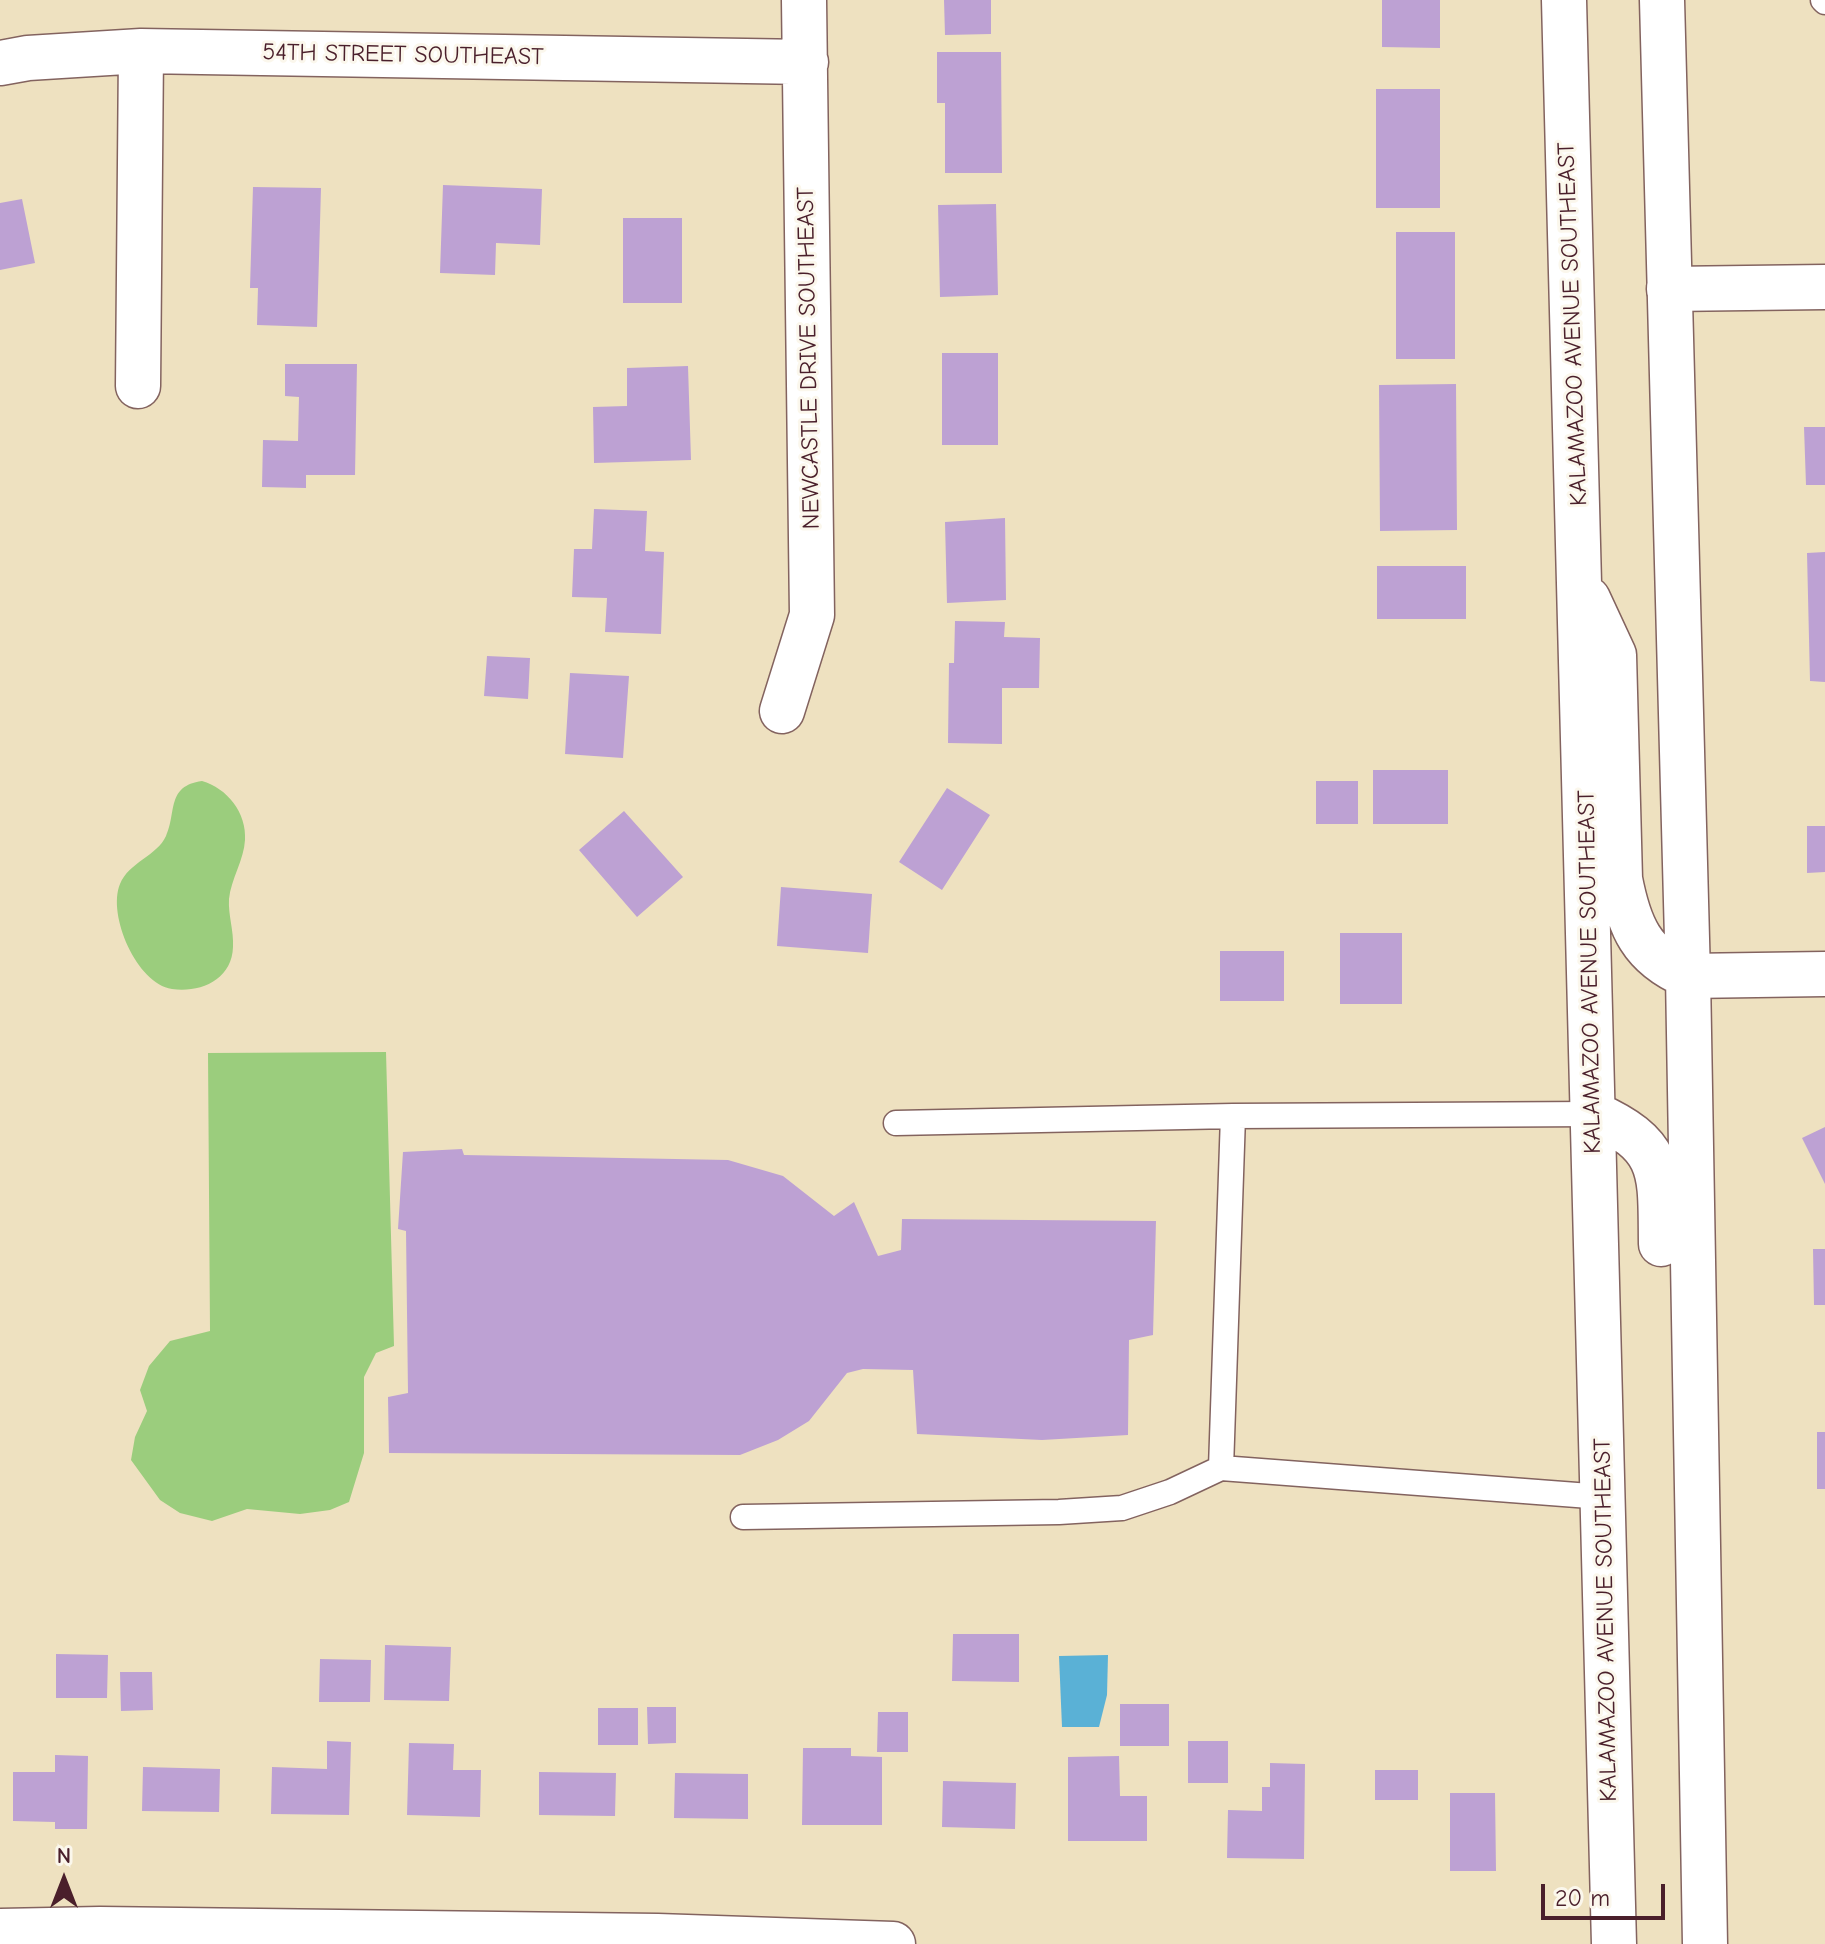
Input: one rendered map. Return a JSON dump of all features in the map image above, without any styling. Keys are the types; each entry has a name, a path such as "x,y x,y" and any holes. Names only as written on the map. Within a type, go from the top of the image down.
{"main road":[{"name":"NEWCASTLE DRIVE SOUTHEAST","path":"782,711 812,615 804,0"},
{"name":"KALAMAZOO AVENUE SOUTHEAST","path":"1564,0 1614,1944"},
{"path":"1632,0 1637,121 1668,241"},
{"path":"1662,0 1688,976 1705,1944"},
{"name":"54TH STREET SOUTHEAST","path":"0,63 28,58 141,51 806,62"},
{"path":"138,386 141,51"},
{"path":"1669,289 1825,287"},
{"path":"1580,583 1614,655 1620,879 1632,928 1667,967 1688,976 1825,974"},
{"path":"1594,1114 1633,1134 1655,1163 1660,1187 1671,1634 1700,1696"},
{"path":"0,1931 100,1929 893,1944"}],"lane":[{"path":"896,1123 1233,1116 1594,1114"},
{"path":"1221,1468 1233,1116"},
{"path":"743,1517 1059,1512 1122,1508 1170,1492 1221,1468 1603,1497"}],"green space":[{"path":"202,781 220,789 234,803 245,830 244,847 229,899 233,947 227,968 213,982 193,989 172,989 147,975 137,962 122,930 117,897 124,876 162,843 178,794 183,788"},
{"path":"386,1052 394,1346 376,1353 364,1377 364,1453 349,1502 330,1510 300,1514 247,1509 212,1521 180,1513 160,1500 131,1460 135,1437 147,1411 140,1390 149,1366 170,1341 210,1331 208,1053"}],"water":[{"path":"1108,1655 1107,1695 1099,1727 1062,1727 1059,1656"}],"building":[{"path":"944,0 991,0 991,34 945,35"},
{"path":"1382,0 1440,0 1440,48 1382,47"},
{"path":"937,52 1001,52 1002,173 945,173 945,103 937,103"},
{"path":"1376,89 1440,89 1440,208 1376,208"},
{"path":"443,185 542,189 540,245 496,243 495,275 440,273"},
{"path":"253,187 321,188 317,327 257,325 258,288 250,288"},
{"path":"22,199 35,263 0,270 0,203"},
{"path":"996,204 998,295 940,297 938,205"},
{"path":"623,218 682,218 682,303 623,303"},
{"path":"1396,232 1455,232 1455,359 1396,359"},
{"path":"942,353 998,353 998,445 942,445"},
{"path":"285,364 357,364 355,475 306,475 306,488 262,487 263,440 298,441 299,397 285,396"},
{"path":"688,366 691,460 594,463 593,407 627,406 627,368"},
{"path":"1456,384 1457,530 1380,531 1379,385"},
{"path":"1804,427 1825,427 1825,485 1806,485"},
{"path":"594,509 647,511 645,551 664,552 661,634 605,632 607,598 572,597 574,549 592,549"},
{"path":"1005,518 1006,600 947,603 945,522"},
{"path":"1825,552 1825,682 1810,681 1807,553"},
{"path":"1377,566 1466,566 1466,619 1377,619"},
{"path":"955,621 1005,622 1004,637 1040,638 1039,688 1002,688 1002,744 948,743 949,663 954,663"},
{"path":"487,656 530,658 528,699 484,696"},
{"path":"570,673 629,676 623,758 565,754"},
{"path":"1373,770 1448,770 1448,824 1373,824"},
{"path":"1316,781 1358,781 1358,824 1316,824"},
{"path":"947,788 990,815 942,890 899,862"},
{"path":"624,811 683,877 637,917 579,850"},
{"path":"1807,826 1825,826 1825,872 1807,873"},
{"path":"781,887 872,894 868,953 777,946"},
{"path":"1340,933 1402,933 1402,1004 1340,1004"},
{"path":"1220,951 1284,951 1284,1001 1220,1001"},
{"path":"1825,1127 1825,1184 1802,1138"},
{"path":"462,1149 464,1155 728,1160 783,1176 834,1216 854,1202 878,1256 901,1250 902,1219 1156,1221 1153,1335 1129,1340 1128,1435 1042,1440 917,1434 913,1370 863,1369 847,1373 809,1421 778,1440 740,1455 389,1453 388,1397 408,1393 406,1231 398,1229 403,1152"},
{"path":"1813,1249 1825,1249 1825,1305 1814,1305"},
{"path":"1817,1432 1825,1432 1825,1489 1817,1489"},
{"path":"953,1634 1019,1634 1019,1682 952,1681"},
{"path":"385,1645 451,1647 449,1701 384,1700"},
{"path":"56,1654 108,1655 107,1698 56,1698"},
{"path":"320,1659 371,1660 370,1702 319,1702"},
{"path":"120,1672 152,1672 153,1710 121,1711"},
{"path":"1120,1704 1169,1704 1169,1746 1120,1746"},
{"path":"647,1707 676,1707 676,1743 648,1744"},
{"path":"598,1708 638,1708 638,1745 598,1745"},
{"path":"878,1712 908,1712 908,1752 877,1752"},
{"path":"327,1741 351,1742 349,1815 271,1814 272,1767 327,1769"},
{"path":"1188,1741 1228,1741 1228,1783 1188,1783"},
{"path":"409,1743 454,1744 453,1770 481,1770 480,1817 407,1815"},
{"path":"803,1748 851,1748 851,1756 882,1757 882,1825 802,1825"},
{"path":"55,1755 88,1756 87,1829 55,1829 55,1822 13,1821 13,1772 55,1772"},
{"path":"1119,1756 1120,1796 1147,1796 1147,1841 1068,1841 1068,1757"},
{"path":"1270,1763 1305,1764 1304,1859 1227,1858 1228,1810 1262,1811 1262,1787 1270,1787"},
{"path":"143,1767 220,1769 219,1812 142,1811"},
{"path":"1375,1770 1418,1770 1418,1800 1375,1800"},
{"path":"539,1772 616,1773 615,1816 539,1815"},
{"path":"675,1773 748,1774 748,1819 674,1818"},
{"path":"943,1781 1016,1783 1015,1829 942,1827"},
{"path":"1450,1793 1495,1793 1496,1871 1450,1871"}]}
